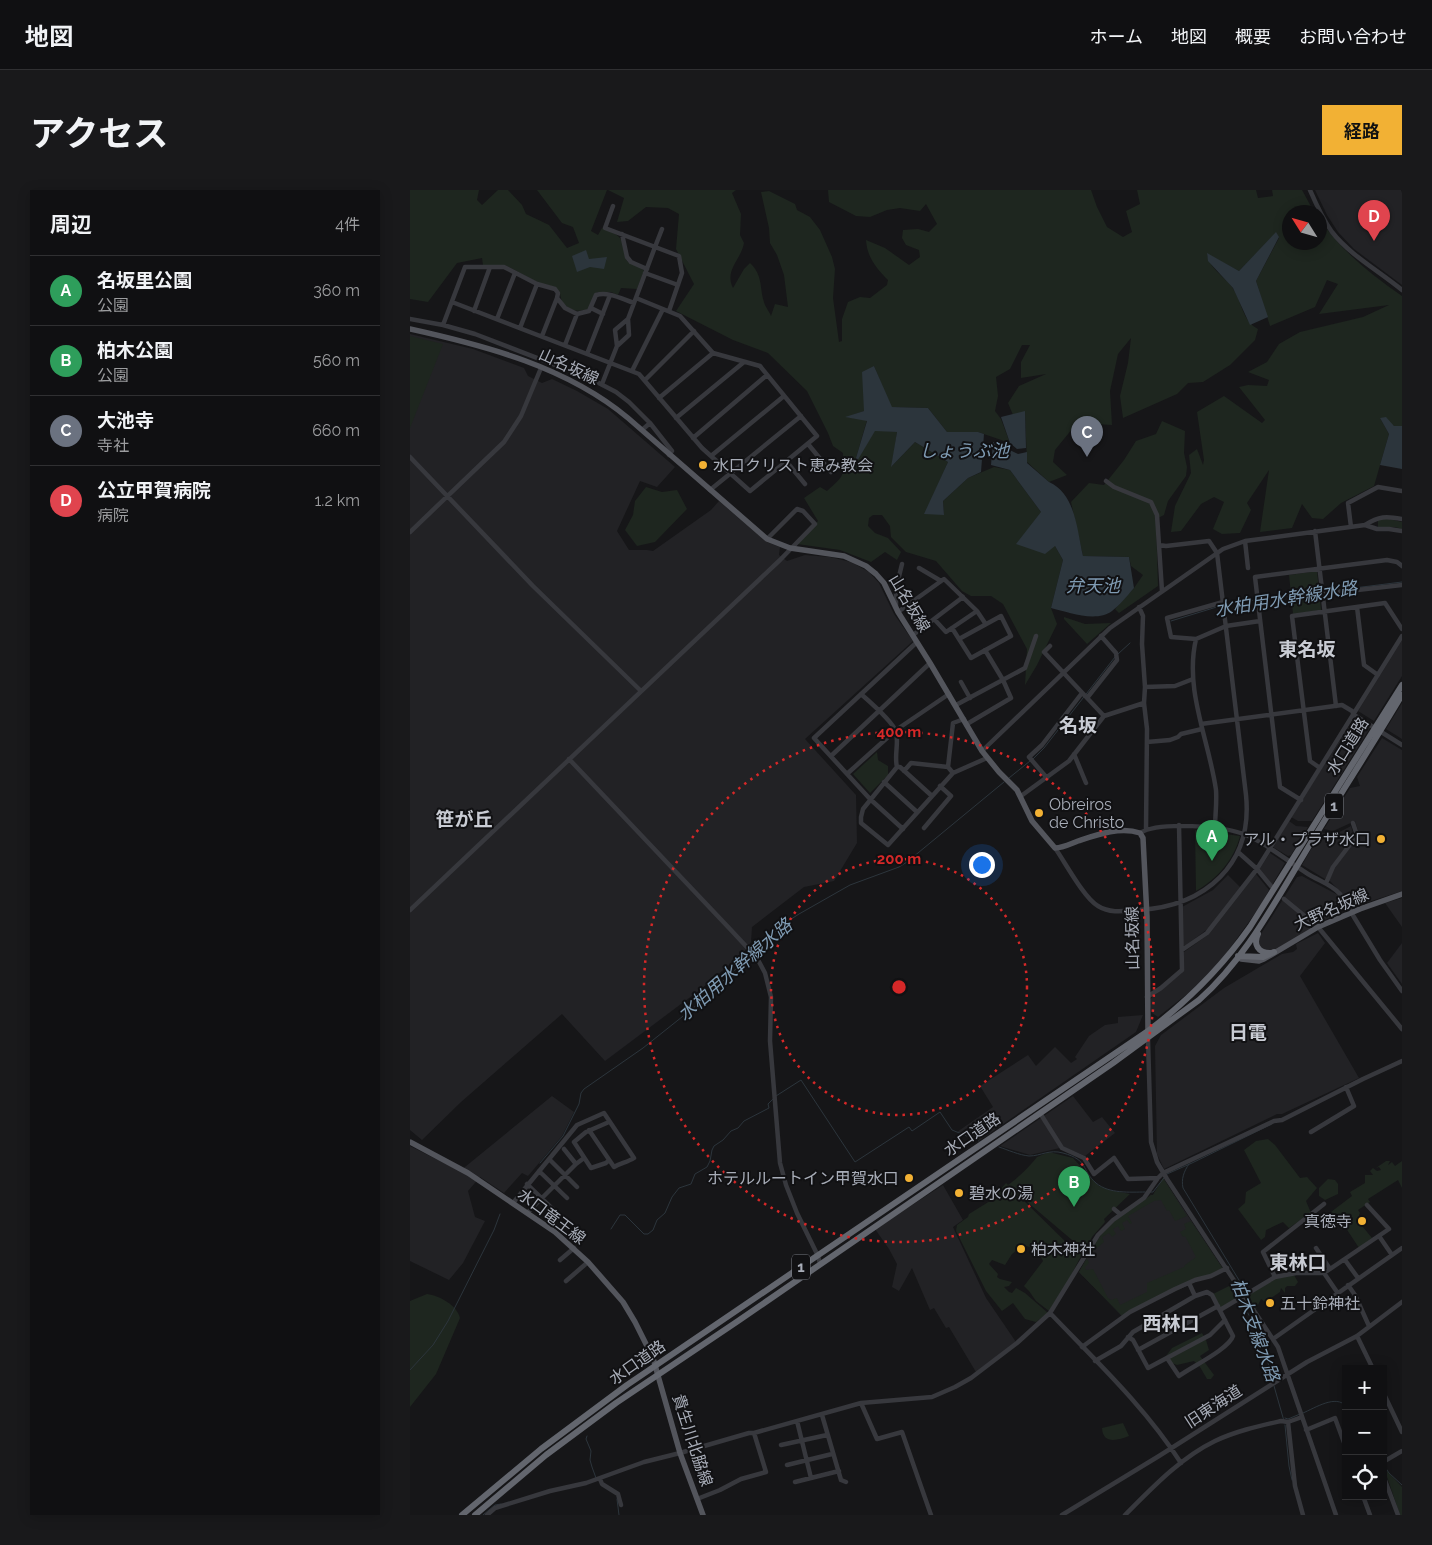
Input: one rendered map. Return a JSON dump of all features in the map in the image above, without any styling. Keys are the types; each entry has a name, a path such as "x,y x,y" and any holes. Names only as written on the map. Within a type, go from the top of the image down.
{"highway":[{"name":"水口道路","path":"475,1515 580,1428 1040,1113 1148,1038 1211,990 1238,958 1266,918 1402,685"},
{"name":"水口道路","path":"462,1515 548,1444 655,1366 1148,1031 1197,991 1239,943 1290,862 1402,695"},
{"path":"1266,918 1255,940 1257,948 1272,953"},
{"path":"1197,991 1207,984 1231,957 1262,957 1272,953"}],"main road":[{"name":"山名坂線","path":"410,329 490,348 589,389 615,407 767,538 790,548 836,554 855,560 876,574 884,583 897,611 982,750 1021,796 1032,822 1055,848"},
{"path":"1055,848 1098,834 1133,830 1140,833"},
{"name":"山名坂線","path":"1140,833 1143,838 1146,910 1148,1038"},
{"name":"大野名坂線","path":"1272,953 1350,913 1402,894"},
{"name":"水口竜王線","path":"410,1142 468,1173 513,1203 574,1248 627,1309 639,1329 657,1374"},
{"name":"貴生川北脇線","path":"657,1374 680,1453 703,1515"}],"street":[{"path":"1310,190 1320,211 1336,236 1355,254 1402,290"},
{"path":"613,206 605,228 679,256 682,273 669,311"},
{"path":"602,384 617,346 629,335 628,319 662,229"},
{"path":"622,234 628,259 631,262 678,285"},
{"path":"443,325 465,267 504,267 536,284 555,289 558,293 542,336"},
{"path":"474,311 490,267"},
{"path":"497,319 515,272"},
{"path":"520,328 536,284"},
{"path":"452,302 639,374 692,438 750,491 817,436 760,366 713,353 680,316 635,301 598,294 587,313 577,314 565,308 557,298"},
{"path":"587,354 610,295"},
{"path":"591,308 603,314"},
{"path":"632,371 663,309"},
{"path":"565,345 577,314"},
{"path":"410,319 443,325 479,336 602,384 630,402 672,450 669,454"},
{"path":"617,346 615,330 628,319"},
{"path":"645,380 694,331"},
{"path":"659,398 713,353"},
{"path":"676,418 744,362"},
{"path":"410,532 497,450 510,434 541,368"},
{"path":"692,438 767,375"},
{"path":"710,456 784,396"},
{"path":"710,490 800,416"},
{"path":"642,430 650,423"},
{"path":"808,444 831,472"},
{"path":"410,457 529,582 641,691"},
{"path":"786,461 805,484"},
{"path":"1106,481 1154,505 1157,515 1162,591"},
{"path":"1350,527 1348,503 1378,487 1402,490"},
{"path":"410,910 780,560 815,524 803,511 797,509 767,538"},
{"path":"982,750 1101,636 1139,607 1223,549 1245,541 1365,525 1377,518 1402,519"},
{"path":"1365,525 1377,530 1402,531"},
{"path":"1315,532 1336,706"},
{"path":"1055,848 1089,898 1098,906 1114,911 1163,908 1180,903 1204,891 1219,879 1238,852 1244,834 1247,806 1217,553 1209,541 1166,546 1159,545"},
{"path":"1245,541 1248,568"},
{"path":"1301,800 1280,787 1255,576 1387,560 1397,562 1402,566"},
{"path":"897,611 896,589 902,564"},
{"path":"919,568 941,581"},
{"path":"897,611 944,579 977,611 985,623"},
{"path":"1322,592 1402,585"},
{"path":"913,635 963,597"},
{"path":"1223,604 1167,618 1171,637 1196,639 1226,626 1260,621"},
{"path":"1320,768 1310,761 1292,616 1385,604 1402,629"},
{"path":"1139,607 1143,616 1144,703 1147,729 1146,829"},
{"path":"1357,607 1364,665 1378,675"},
{"path":"935,620 946,632 977,611"},
{"path":"952,628 971,658 1011,636 1001,616 959,638"},
{"path":"956,705 1025,668 1036,636"},
{"path":"1087,698 1117,660 1116,653 1101,636"},
{"path":"1182,950 1207,933 1257,870 1402,636"},
{"path":"1196,639 1192,668 1193,679 1201,726 1216,789 1215,829"},
{"path":"903,829 870,799 814,738 917,642"},
{"path":"1050,646 1044,652 1104,716"},
{"path":"948,767 953,723 966,722 1011,698 1003,680 985,650"},
{"path":"831,756 930,663"},
{"path":"1145,687 1175,686 1193,679"},
{"path":"961,682 970,698"},
{"path":"1047,778 1029,757 1042,744 1082,693"},
{"path":"861,694 896,730 897,767 870,799 860,817 861,823 888,845 953,773 988,758"},
{"path":"848,774 896,730 949,694"},
{"path":"1021,796 1063,766 1104,716 1144,703"},
{"path":"1147,742 1178,738 1181,734 1201,726 1237,719 1342,705 1352,711 1354,715 1402,745"},
{"path":"1074,754 1086,784"},
{"path":"569,760 753,953 765,972 771,997 771,1049 780,1163 797,1213 820,1264"},
{"path":"904,771 911,763 948,767 953,773"},
{"path":"897,767 900,767 932,796"},
{"path":"884,782 918,812"},
{"path":"924,828 951,796 940,786"},
{"path":"1326,883 1333,867 1355,838 1356,832 1353,823"},
{"path":"1147,997 1181,972 1179,825"},
{"path":"1140,833 1146,829 1179,825 1195,826 1244,834 1270,849 1326,883 1340,894 1380,960 1402,991"},
{"path":"1238,852 1271,886"},
{"path":"1284,898 1318,928 1402,1029"},
{"path":"1148,1038 1151,1142 1154,1156 1163,1174 1273,1339 1280,1354 1336,1515"},
{"path":"487,1515 495,1508 600,1479 644,1462 740,1435 754,1433 861,1403 932,1397 955,1387 1000,1357 1050,1313 1098,1235 1120,1214 1150,1192 1158,1178 1163,1174 1274,1121 1282,1120 1402,1061"},
{"path":"1311,1132 1354,1106 1346,1088"},
{"path":"513,1203 579,1123 604,1113 634,1158 614,1167 589,1130"},
{"path":"1040,1113 1062,1148 1084,1158 1094,1174 1114,1158 1128,1179 1158,1178"},
{"path":"609,1122 589,1130 574,1142 591,1168 606,1163 609,1160"},
{"path":"564,1149 576,1164"},
{"path":"527,1213 584,1158"},
{"path":"549,1159 577,1187"},
{"path":"539,1171 567,1198"},
{"path":"527,1184 561,1217"},
{"path":"1275,1277 1263,1252 1324,1204"},
{"path":"1138,1350 1244,1296 1275,1277 1296,1273 1324,1273 1345,1260 1389,1229 1367,1205"},
{"path":"1114,1209 1120,1214"},
{"path":"1379,1236 1392,1255"},
{"path":"560,1260 574,1248"},
{"path":"1316,1248 1330,1269"},
{"path":"1273,1339 1337,1292 1402,1248"},
{"path":"1345,1260 1358,1278"},
{"path":"566,1281 588,1262"},
{"path":"1082,1347 1130,1312 1189,1283 1211,1276 1227,1268"},
{"path":"1324,1273 1337,1292"},
{"path":"1189,1283 1195,1296"},
{"path":"1348,1285 1355,1295 1369,1326"},
{"path":"1095,1361 1121,1346 1132,1332 1195,1296 1207,1292 1212,1295 1233,1336 1231,1341 1179,1376 1167,1358"},
{"name":"旧東海道","path":"1062,1515 1314,1357 1357,1336 1402,1302"},
{"path":"1050,1313 1120,1386 1181,1463"},
{"path":"1128,1336 1133,1340 1148,1368 1210,1335 1225,1320"},
{"path":"1357,1336 1371,1365"},
{"path":"1387,1400 1402,1432"},
{"path":"861,1403 877,1439 902,1432 931,1515"},
{"path":"822,1415 841,1480 846,1482"},
{"path":"1126,1515 1147,1492 1181,1463 1213,1442 1234,1433 1281,1420 1288,1422 1302,1416"},
{"path":"1306,1430 1335,1418 1342,1437"},
{"path":"797,1421 811,1478"},
{"path":"1288,1422 1295,1486 1303,1515"},
{"path":"698,1499 741,1479 766,1472 754,1433"},
{"path":"781,1445 827,1434"},
{"path":"1387,1460 1402,1451"},
{"path":"788,1465 832,1454"},
{"path":"795,1482 839,1471"},
{"path":"600,1479 602,1484 618,1494 621,1505"},
{"path":"1387,1486 1398,1515"},
{"path":"1364,1500 1370,1515"}],"shaded area":[{"path":"410,190 479,190 477,200 482,205 498,190 508,190 522,205 526,214 549,225 567,248 579,243 573,227 562,223 537,190 607,190 591,231 598,235 602,228 621,239 627,261 644,271 637,289 621,288 618,295 611,292 597,292 589,309 574,310 565,306 560,292 555,287 539,283 505,265 483,265 482,258 457,263 428,302 410,299"},
{"path":"608,190 736,190 732,193 741,214 740,235 744,243 730,276 731,282 733,288 744,269 750,263 757,273 763,299 771,316 775,304 788,307 784,275 777,255 770,243 769,228 761,192 769,191 795,204 797,210 810,217 820,230 832,257 835,269 833,298 839,342 842,341 842,319 848,302 860,297 870,298 887,285 888,280 870,257 866,240 885,248 909,265 920,257 919,250 906,245 902,238 903,230 918,229 929,232 937,224 926,204 920,211 900,208 887,210 870,217 856,216 829,202 828,190 1091,190 1107,227 1123,237 1132,232 1126,211 1140,204 1137,190 1256,190 1258,198 1273,196 1272,190 1302,190 1310,205 1282,205 1282,250 1327,250 1327,229 1358,262 1402,296 1402,426 1394,426 1380,418 1389,434 1374,486 1341,503 1323,519 1312,518 1302,504 1292,528 1260,532 1269,470 1247,503 1251,510 1240,533 1222,534 1213,529 1224,502 1214,497 1201,504 1181,531 1171,532 1175,506 1191,473 1189,455 1197,449 1203,465 1204,460 1197,412 1224,396 1262,423 1265,420 1239,387 1248,385 1267,386 1269,380 1248,372 1267,362 1279,344 1300,332 1363,317 1389,305 1319,314 1338,284 1327,280 1315,307 1270,326 1256,281 1279,238 1276,233 1239,271 1207,254 1214,268 1232,287 1245,316 1258,329 1255,340 1230,365 1203,382 1188,383 1177,394 1123,418 1120,396 1128,363 1131,338 1118,354 1110,391 1112,425 1077,423 1055,450 1053,462 1067,475 1049,482 1027,462 1025,412 1013,415 1008,403 1019,386 1046,374 1021,378 1021,362 1030,345 1022,345 1010,369 996,377 998,396 995,411 1001,419 1010,443 978,432 947,432 928,408 891,407 874,366 864,411 847,417 867,420 854,465 875,430 897,432 892,466 915,442 948,462 925,514 944,514 943,501 968,478 994,467 1010,470 1041,512 1063,560 1051,608 1057,624 1025,685 1027,649 1003,604 991,596 971,596 962,591 936,561 906,552 891,537 890,526 882,515 873,515 869,518 868,526 875,533 888,538 901,552 897,560 885,552 871,562 840,550 797,544 818,521 804,498 820,487 827,491 837,482 843,471 843,453 833,446 807,391 768,353 733,340 676,311 694,284 676,249 679,214 668,208 646,207 628,221 617,222 624,198"},
{"path":"1315,190 1401,190 1402,285 1354,249 1338,232 1327,215 1327,205 1322,205"},
{"path":"410,334 473,349 524,368 528,376 542,383 552,379 577,391 608,409 675,467 657,487 640,481 617,531 629,550 653,551 711,510 719,501 767,542 780,547 779,555 787,561 805,555 830,557 851,562 869,572 879,583 894,614 913,641 805,739 856,795 857,843 834,881 804,887 752,927 751,942 744,952 701,989 605,1061 562,1014 461,1102 422,1140 410,1130"},
{"path":"410,336 443,344 410,428"},
{"path":"1162,421 1185,431 1186,476 1168,501 1164,515 1156,519 1158,586 1119,613 1115,609 1143,575 1131,566 1129,557 1083,556 1071,502 1089,483 1104,485 1136,441 1156,434"},
{"path":"646,487 662,492 677,490 687,509 655,542 637,546 625,530 633,515 635,501"},
{"path":"1378,519 1402,522 1402,529 1378,527"},
{"path":"1317,571 1321,610 1293,614 1289,575"},
{"path":"1064,617 1085,624 1111,623 1087,644"},
{"path":"1402,640 1402,676 1374,721 1358,711"},
{"path":"1402,703 1402,739 1386,729"},
{"path":"1354,718 1370,728 1312,821 1298,821 1291,817"},
{"path":"1382,738 1402,750 1402,891 1356,906 1329,880 1359,833 1355,821 1333,831 1324,829 1350,788 1360,786 1357,777"},
{"path":"877,752 878,760 888,766 888,775 870,793 853,774"},
{"path":"1289,821 1296,826 1308,827 1291,855 1288,856 1273,847"},
{"path":"1351,826 1354,837 1325,879 1302,865 1321,832 1332,836"},
{"path":"1195,830 1240,836 1234,853 1224,868 1211,881 1196,891"},
{"path":"1270,853 1285,863 1272,885 1260,871"},
{"path":"1256,874 1269,890 1261,905 1218,965 1196,987 1158,1017 1152,1013 1149,1003 1150,999 1182,973 1184,952 1209,934"},
{"path":"1228,875 1241,888 1209,928 1185,946 1183,945 1182,907 1213,890"},
{"path":"1302,876 1338,895 1343,907 1342,911 1272,951 1267,952 1260,947 1257,940 1297,877"},
{"path":"1402,898 1402,927 1385,903"},
{"path":"1318,933 1325,943 1300,976 1359,1078 1282,1114 1277,1114 1164,1169 1157,1154 1155,1046 1161,1035 1224,988 1282,954 1293,952 1297,949 1296,944"},
{"path":"1402,943 1402,984 1387,963"},
{"path":"1143,1015 1136,1032 980,1140 957,1132 993,1107 980,1086 1028,1055 1036,1066 1055,1047 1071,1063 1077,1059 1075,1057 1089,1036 1105,1025 1118,1023 1118,1017"},
{"path":"552,1096 574,1112 562,1136 528,1176 522,1173 504,1193 480,1177 468,1191 475,1217 485,1221 463,1263 449,1280 410,1261 410,1146 460,1171"},
{"path":"1073,1096 1093,1122 1102,1117 1115,1133 1085,1156 1064,1147 1030,1155 1000,1146"},
{"path":"1268,1139 1275,1145 1300,1178 1307,1177 1317,1188 1306,1201 1311,1213 1289,1228 1283,1222 1266,1230 1265,1237 1261,1240 1238,1209 1245,1203 1246,1192 1261,1183 1244,1150 1256,1141"},
{"path":"1049,1152 1073,1158 1099,1186 1130,1194 1104,1219 1105,1222 1092,1237 1085,1251 1013,1190 1072,1248 1082,1254 1067,1283 1049,1311 1036,1301 1024,1286 1043,1261 1037,1250 1024,1245 1012,1254 1005,1265 992,1260 989,1264 998,1274 997,1277 1012,1282 1009,1286 1004,1287 1009,1292 1012,1293 1016,1288 1025,1293 1048,1313 1036,1322 1025,1319 1013,1303 1002,1311 986,1291 956,1231 957,1225 968,1217 969,1214 990,1201 1006,1183 1008,1185 1015,1180 1037,1157"},
{"path":"1386,1161 1390,1161 1388,1165 1392,1162 1395,1166 1402,1161 1402,1188 1398,1180 1368,1199 1370,1202 1358,1210 1360,1218 1358,1221 1372,1238 1359,1248 1340,1219 1332,1224 1327,1215 1352,1196 1350,1192 1365,1183 1365,1175 1373,1175 1370,1171 1373,1168 1377,1171 1381,1170 1379,1167 1376,1168"},
{"path":"1163,1178 1223,1269 1122,1316 1079,1272 1097,1240 1117,1220 1153,1195"},
{"path":"1163,1178 1187,1216 1175,1221 1161,1200 1154,1201 1128,1216 1132,1223 1130,1224 1127,1220 1122,1223 1125,1229 1121,1231 1118,1226 1113,1229 1116,1234 1112,1237 1109,1233 1102,1237 1104,1242 1092,1252 1096,1243 1109,1226 1153,1195"},
{"path":"1328,1179 1335,1180 1338,1184 1338,1194 1325,1200 1319,1196 1319,1188"},
{"path":"943,1185 963,1220 953,1227 986,1298 1016,1342 976,1372 949,1327 946,1328 934,1308 930,1310 912,1268 899,1291 892,1287 897,1264 875,1229"},
{"path":"1191,1221 1223,1269 1122,1316 1079,1272 1087,1258 1089,1263 1085,1267 1086,1270 1093,1269 1108,1298 1111,1300 1117,1298 1120,1305 1147,1292 1147,1283 1184,1267 1196,1257 1185,1236 1183,1237 1180,1232 1186,1229 1184,1224"},
{"path":"1294,1275 1298,1282 1295,1286 1287,1286 1285,1293 1281,1288 1280,1292 1265,1302 1261,1299 1255,1311 1247,1296 1275,1279"},
{"path":"1231,1285 1237,1299 1220,1308 1213,1294"},
{"path":"427,1294 452,1305 460,1318 436,1374 410,1407 410,1301"},
{"path":"1202,1333 1209,1350 1200,1356 1214,1375 1211,1379 1207,1379 1194,1361 1177,1365 1167,1361 1166,1356 1172,1348"},
{"path":"1123,1423 1129,1436 1116,1440 1105,1437 1102,1428"},
{"path":"1387,1471 1402,1487 1402,1515 1400,1515 1387,1477"}],"water":[{"path":"1276,232 1279,237 1256,281 1268,317 1250,325 1233,288 1208,261 1207,253 1239,271"},
{"path":"586,250 589,259 607,257 604,269 590,267 577,272 572,256"},
{"name":"しょうぶ池","path":"874,366 892,407 928,408 947,432 978,432 984,434 981,472 968,478 943,501 944,515 924,514 948,462 915,442 891,467 897,432 875,431 853,468 867,421 845,417 864,411 862,372"},
{"path":"1025,411 1026,448 1017,449 1010,443 1001,417"},
{"path":"1386,417 1394,426 1402,426 1402,469 1380,465 1389,434 1380,418"},
{"name":"弁天池","path":"993,442 1018,454 1027,452 1027,463 1065,495 1074,514 1083,556 1129,557 1134,588 1112,611 1098,616 1090,616 1051,608 1063,560 1055,546 1045,554 1016,544 1041,512 1010,470 991,465"}],"waterway":[{"name":"水柏用水幹線水路","path":"1259,600 1402,582"},
{"name":"水柏用水幹線水路","path":"1224,605 1255,600"},
{"name":"水柏用水幹線水路","path":"1171,621 1220,606"},
{"name":"水柏用水幹線水路","path":"1118,654 1130,643"},
{"name":"水柏用水幹線水路","path":"1033,759 1044,748 1115,657"},
{"name":"水柏用水幹線水路","path":"1009,778 1030,761"},
{"name":"水柏用水幹線水路","path":"754,952 782,925 799,914 850,885 899,867 907,862 1004,782"},
{"name":"水柏用水幹線水路","path":"540,1163 563,1136 579,1104 581,1093 584,1089 643,1048 697,1005 751,955"},
{"path":"776,1096 801,1080 855,1162 909,1127 912,1131 940,1112 952,1130 979,1141"},
{"path":"611,1229 620,1215 625,1215 644,1234 648,1234 653,1230 657,1220 665,1213 672,1197 679,1188 691,1184 695,1174 707,1167 714,1146 731,1131 738,1128 744,1121 769,1108 768,1104 773,1099"},
{"name":"柏木支線水路","path":"1149,1192 1153,1192 1167,1174 1272,1124"},
{"path":"999,1147 1017,1154 1029,1156 1049,1152 1063,1153 1081,1162 1091,1178 1101,1187 1120,1192 1145,1192"},
{"name":"柏木支線水路","path":"1189,1164 1183,1175 1183,1188 1245,1290 1244,1292"},
{"name":"水柏用水幹線水路","path":"410,1370 433,1345 448,1321 494,1230 500,1214"},
{"name":"柏木支線水路","path":"1243,1298 1242,1303 1261,1336 1273,1382"},
{"name":"柏木支線水路","path":"1274,1386 1284,1421"},
{"path":"1303,1413 1319,1405 1337,1401 1342,1403"},
{"path":"1285,1418 1288,1419 1300,1414"},
{"name":"柏木支線水路","path":"1285,1425 1292,1480"},
{"path":"587,1436 586,1439 591,1451 590,1460 596,1478"},
{"path":"1387,1470 1402,1485"},
{"path":"617,1499 619,1515"},
{"path":"483,1515 495,1505 501,1504"}],"place":[{"name":"公立甲賀病院","path":"1374,241"},
{"name":"大池寺","path":"1087,457"},
{"name":"水口クリスト恵み教会","path":"703,465"},
{"name":"Obreiros de Christo","path":"1039,813"},
{"name":"アル・プラザ水口","path":"1381,839"},
{"name":"名坂里公園","path":"1212,861"},
{"name":"ホテルルートイン甲賀水口","path":"909,1178"},
{"name":"碧水の湯","path":"959,1193"},
{"name":"柏木公園","path":"1074,1207"},
{"name":"真徳寺","path":"1362,1221"},
{"name":"柏木神社","path":"1021,1249"},
{"name":"五十鈴神社","path":"1270,1303"}],"district":[{"name":"東名坂","path":"1307,649"},
{"name":"名坂","path":"1078,725"},
{"name":"笹が丘","path":"464,819"},
{"name":"日電","path":"1248,1032"},
{"name":"東林口","path":"1298,1262"},
{"name":"西林口","path":"1171,1323"}]}
